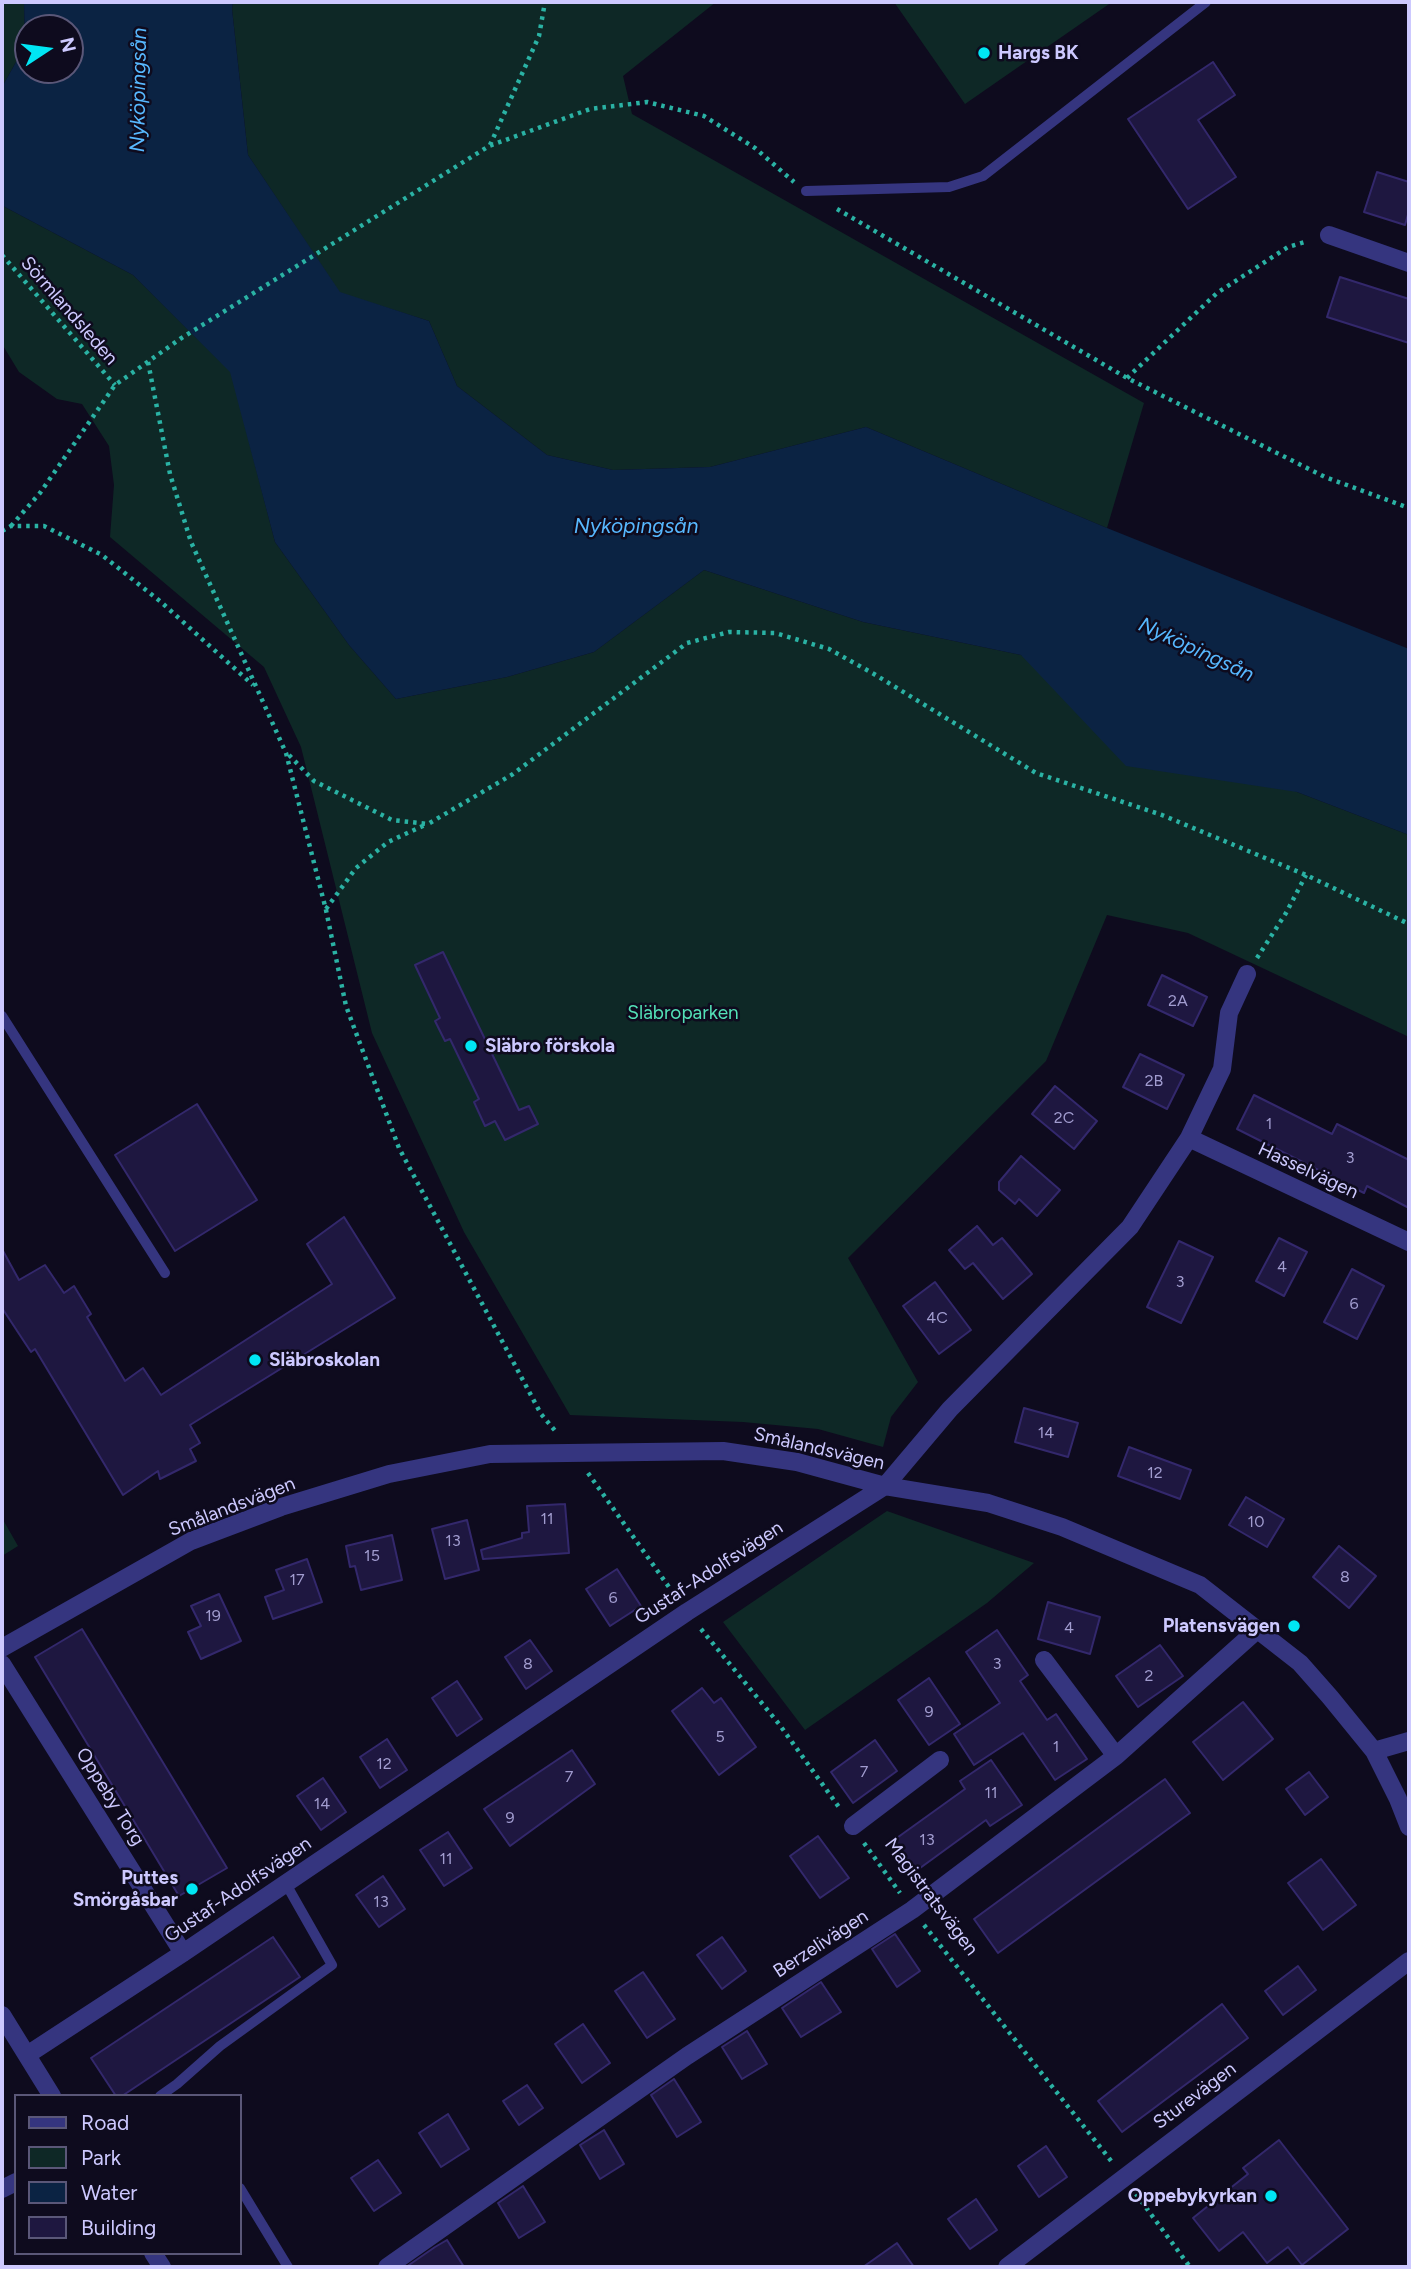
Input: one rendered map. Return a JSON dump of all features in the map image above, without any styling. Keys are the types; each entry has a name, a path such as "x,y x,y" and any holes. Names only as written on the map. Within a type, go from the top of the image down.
{"street":[{"path":"1329,234 1409,263"},
{"name":"Gustaf-Adolfsvägen","path":"27,2055 286,1884 687,1612 885,1486 950,1409 1130,1227 1189,1138 1222,1069 1229,1013 1247,974"},
{"name":"Hasselvägen","path":"1189,1138 1409,1242"},
{"name":"Smålandsvägen","path":"2,1648 191,1541 281,1507 389,1474 490,1454 723,1451 797,1462 885,1486 988,1503 1062,1527 1200,1585 1300,1663 1374,1751 1409,1827"},
{"name":"Berzelivägen","path":"387,2267 687,2056 912,1910 1116,1756 1257,1630"},
{"path":"1044,1660 1116,1756"},
{"name":"Oppeby Torg","path":"2,1664 183,1953"},
{"path":"1374,1751 1409,1741"},
{"path":"853,1826 940,1760"},
{"name":"Sturevägen","path":"1007,2267 1409,1961"},
{"path":"2,2015 51,2094"}],"lane":[{"path":"806,191 949,187 984,176 1206,2"},
{"path":"2,1016 165,1273"},
{"path":"163,2094 220,2046 332,1965 286,1884"},
{"path":"177,2084 183,2094"},
{"path":"242,2191 288,2267"}],"path":[{"path":"489,146 538,36 545,2"},
{"path":"2,531 11,526 40,494 115,385 180,339 489,146 590,108 647,102 704,116 755,148 806,191 1127,378 1325,477 1409,508"},
{"path":"1127,378 1217,293 1288,247 1329,234"},
{"name":"Sörmlandsleden","path":"2,255 115,385"},
{"path":"148,362 170,474 191,542 286,753 314,782 392,820 428,824"},
{"path":"11,526 44,526 102,555 160,602 256,688"},
{"path":"326,910 356,868 388,842 428,824 513,774 687,643 729,632 775,633 829,649 1036,773 1163,815 1306,875 1409,924"},
{"name":"Magistratsvägen","path":"286,753 326,910 346,1006 399,1148 541,1414 574,1454 687,1612 779,1724 912,1910 1124,2176 1190,2267"},
{"path":"1247,974 1286,913 1306,875"}],"green space":[{"path":"2,2 24,2 24,14 14,14 14,66 2,87"},
{"path":"233,2 716,2 623,76 632,114 1144,403 1107,528 866,427 710,467 613,470 547,455 457,386 429,321 340,293 248,155"},
{"name":"Hargs BK","path":"894,2 1112,2 965,104"},
{"name":"Släbroparken","path":"2,203 3,206 133,275 231,372 275,542 349,645 396,699 507,677 594,652 704,570 863,622 1021,655 1297,792 1409,835 1409,1037 1188,933 1107,915 1046,1061 848,1258 918,1382 891,1417 883,1447 818,1429 743,1422 570,1415 464,1232 372,1033 301,747 264,667 110,537 114,485 109,446 82,404 57,399 19,372 2,344"},
{"path":"887,1511 1034,1563 987,1603 805,1730 723,1622"},
{"path":"2,1518 18,1546 2,1556"}],"water":[{"name":"Nyköpingsån","path":"24,2 233,2 248,155 340,292 429,321 457,386 547,455 613,470 710,467 866,427 1107,528 1409,649 1409,835 1297,792 1126,766 1021,655 863,622 704,570 594,652 507,677 396,699 349,645 275,542 230,372 133,275 3,206 2,87 14,66 14,84 84,84 84,14 24,14"}],"building":[{"path":"1213,62 1235,95 1198,120 1236,177 1188,209 1128,119"},
{"path":"1377,172 1409,182 1409,211 1405,225 1364,212"},
{"path":"1340,277 1409,299 1409,343 1327,317"},
{"name":"Släbro förskola","path":"443,952 519,1110 529,1106 538,1124 505,1140 495,1121 485,1126 474,1102 479,1099 450,1039 445,1041 435,1021 440,1018 415,965"},
{"path":"1162,975 1207,997 1193,1026 1148,1005"},
{"path":"1140,1054 1184,1075 1167,1109 1123,1087"},
{"path":"1055,1086 1097,1121 1074,1149 1032,1114"},
{"path":"1254,1095 1332,1134 1337,1124 1409,1160 1409,1208 1367,1186 1364,1193 1237,1129"},
{"path":"197,1104 257,1200 175,1251 115,1155"},
{"path":"1021,1156 1060,1190 1037,1216 1019,1199 1015,1204 999,1190 999,1182"},
{"name":"Släbroskolan","path":"344,1217 395,1298 190,1425 200,1443 190,1449 196,1461 160,1479 158,1471 123,1495 35,1349 31,1352 2,1308 2,1249 19,1280 45,1265 64,1293 74,1286 91,1314 87,1317 125,1381 143,1368 161,1395 332,1284 307,1244"},
{"path":"977,1226 993,1245 1002,1238 1032,1274 1003,1299 973,1263 965,1269 949,1250"},
{"path":"1279,1238 1307,1252 1284,1296 1256,1281"},
{"path":"1179,1241 1213,1257 1181,1323 1147,1307"},
{"path":"1352,1269 1384,1286 1357,1339 1324,1322"},
{"path":"935,1282 971,1330 939,1354 903,1306"},
{"path":"1024,1408 1078,1423 1068,1457 1015,1442"},
{"path":"1129,1447 1191,1470 1180,1499 1118,1476"},
{"path":"1246,1497 1284,1519 1267,1547 1229,1525"},
{"path":"565,1504 569,1553 483,1559 481,1550 522,1538 522,1533 529,1532 527,1506"},
{"path":"467,1520 479,1570 445,1579 432,1529"},
{"path":"392,1535 402,1580 361,1590 355,1566 350,1567 346,1546"},
{"path":"1339,1546 1376,1576 1349,1608 1313,1577"},
{"path":"307,1559 322,1602 273,1619 265,1597 284,1590 276,1570"},
{"path":"617,1569 641,1606 610,1626 586,1589"},
{"path":"219,1594 241,1641 201,1659 188,1632 201,1626 191,1606"},
{"path":"1048,1602 1100,1617 1090,1654 1038,1639"},
{"path":"82,1629 227,1868 179,1896 35,1657"},
{"path":"997,1630 1028,1675 1020,1681 1047,1720 1056,1714 1087,1759 1055,1780 1023,1733 974,1765 954,1734 1000,1703 966,1652"},
{"path":"530,1640 552,1671 526,1689 505,1657"},
{"path":"1160,1645 1183,1676 1138,1707 1116,1676"},
{"path":"929,1678 960,1724 929,1745 898,1700"},
{"path":"457,1681 482,1719 457,1736 432,1698"},
{"path":"702,1688 714,1703 721,1698 756,1747 719,1775 672,1711"},
{"path":"1243,1702 1273,1739 1223,1780 1193,1742"},
{"path":"387,1739 407,1770 380,1788 360,1757"},
{"path":"875,1740 897,1771 853,1803 831,1772"},
{"path":"572,1750 595,1784 510,1846 484,1809"},
{"path":"991,1760 1022,1805 990,1826 986,1820 916,1871 894,1840 965,1789 960,1781"},
{"path":"1309,1772 1328,1797 1305,1815 1286,1789"},
{"path":"323,1778 346,1812 321,1830 297,1796"},
{"path":"1165,1779 1190,1813 998,1953 974,1919"},
{"path":"448,1832 472,1868 444,1886 420,1850"},
{"path":"818,1836 849,1878 820,1898 790,1856"},
{"path":"1321,1859 1356,1905 1323,1930 1288,1883"},
{"path":"383,1876 405,1909 379,1927 356,1895"},
{"path":"895,1934 920,1971 897,1987 872,1949"},
{"path":"273,1937 300,1977 125,2094 115,2094 91,2058"},
{"path":"722,1937 746,1971 722,1989 697,1955"},
{"path":"1298,1966 1316,1990 1283,2015 1265,1991"},
{"path":"643,1972 675,2019 647,2038 615,1991"},
{"path":"821,1982 841,2012 801,2037 782,2008"},
{"path":"1222,2004 1248,2038 1122,2132 1098,2101"},
{"path":"583,2024 610,2063 582,2083 555,2044"},
{"path":"747,2031 767,2064 742,2079 722,2047"},
{"path":"674,2079 701,2122 677,2137 651,2095"},
{"path":"527,2085 543,2108 519,2125 503,2101"},
{"path":"448,2114 469,2149 441,2167 419,2133"},
{"path":"604,2130 624,2164 600,2179 580,2145"},
{"name":"Oppebykyrkan","path":"1279,2140 1348,2229 1302,2265 1288,2247 1267,2263 1243,2232 1219,2251 1193,2218 1248,2174 1243,2168"},
{"path":"1046,2146 1067,2177 1039,2197 1018,2166"},
{"path":"378,2160 401,2193 374,2211 351,2178"},
{"path":"523,2186 545,2222 519,2238 498,2203"},
{"path":"976,2199 997,2230 970,2249 948,2219"},
{"path":"447,2240 464,2267 406,2267 435,2247"},
{"path":"897,2243 914,2267 863,2267"}],"place":[{"name":"Hargs BK","path":"984,53"},
{"name":"Släbro förskola","path":"471,1046"},
{"name":"Släbroskolan","path":"255,1360"},
{"name":"Platensvägen","path":"1294,1626"},
{"name":"Puttes Smörgåsbar","path":"192,1889"},
{"name":"Oppebykyrkan","path":"1271,2196"}]}
